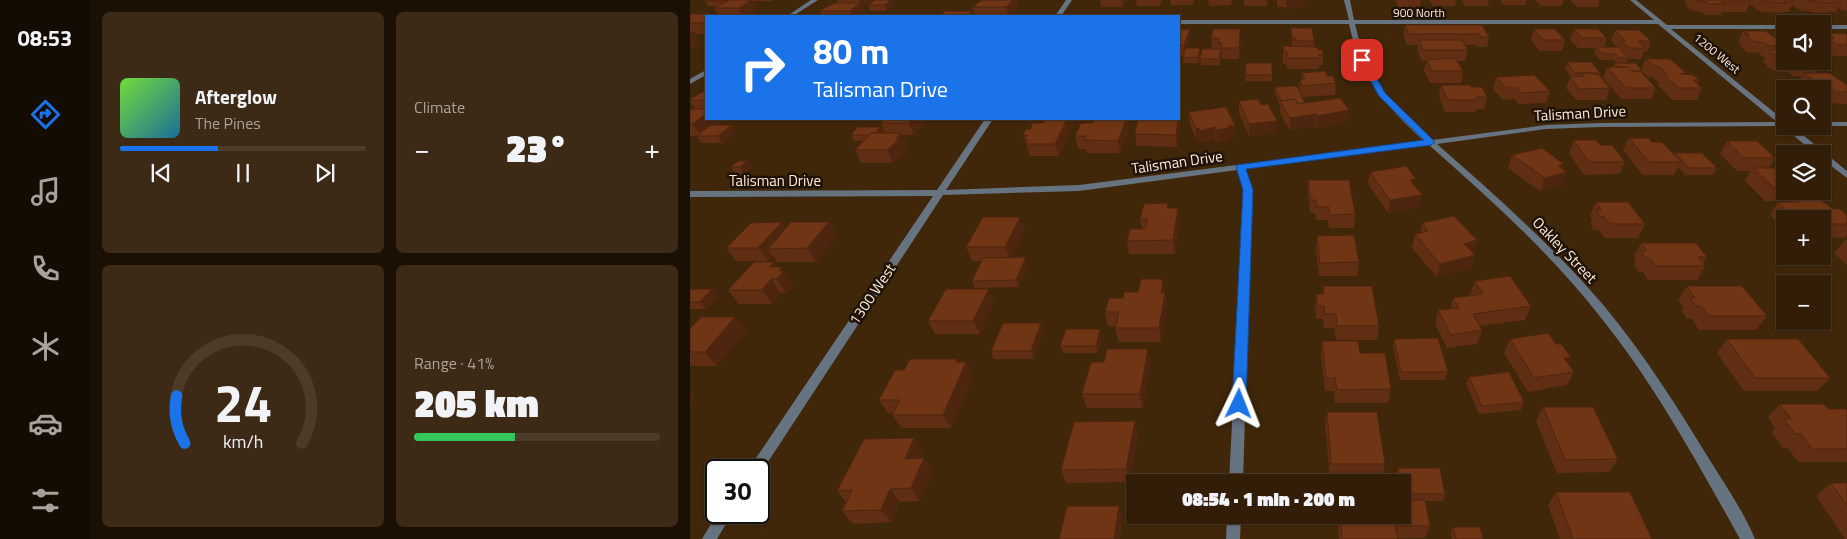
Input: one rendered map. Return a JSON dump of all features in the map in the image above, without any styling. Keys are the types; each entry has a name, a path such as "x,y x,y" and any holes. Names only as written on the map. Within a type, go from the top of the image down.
{"street":[{"path":"792,15 815,0"},
{"path":"1059,15 1068,0"},
{"name":"Oakley Street","path":"1347,0 1362,60 1374,82 1394,107 1538,243 1576,282 1616,329 1656,386 1694,446 1748,539"},
{"name":"1200 West","path":"1633,0 1776,118"},
{"name":"900 North","path":"1180,22 1660,22"},
{"path":"1666,27 1776,27"},
{"path":"1831,27 1847,27"},
{"path":"690,82 705,73"},
{"name":"1300 West","path":"762,459 988,120"},
{"path":"1831,124 1847,124"},
{"name":"Talisman Drive","path":"690,194 940,193 1079,188 1520,130 1572,126 1776,125"},
{"name":"1200 West","path":"1798,135 1811,145"},
{"name":"1200 West","path":"1831,162 1847,175"},
{"path":"1236,474 1248,190 1240,167"},
{"path":"709,539 718,524"},
{"path":"1233,539 1234,524"}],"building":[{"path":"706,0 729,0 705,1"},
{"path":"729,0 751,0 739,8 714,8"},
{"path":"875,0 891,0 885,5 868,5"},
{"path":"982,0 1013,0 1006,7 972,7"},
{"path":"1695,0 1748,0 1751,2 1710,4"},
{"path":"1763,0 1791,0 1793,2 1766,2"},
{"path":"1806,0 1838,0 1842,2 1823,3"},
{"path":"834,3 861,3 850,11 819,11"},
{"path":"945,11 972,11 968,15 941,15"},
{"path":"690,14 719,14 705,15 705,23 690,23"},
{"path":"1405,25 1482,25 1489,37 1480,37 1479,34 1409,34"},
{"path":"1291,28 1312,28 1314,41 1295,41 1295,38 1292,38"},
{"path":"1190,29 1184,45 1180,45 1180,30"},
{"path":"1213,29 1240,29 1239,48 1221,48 1222,43 1218,43 1219,38 1211,38"},
{"path":"1534,29 1555,29 1565,40 1543,40"},
{"path":"1574,29 1598,29 1607,38 1582,38"},
{"path":"1615,30 1639,30 1651,41 1638,41 1646,48 1629,48 1621,41 1626,41"},
{"path":"1743,31 1765,31 1776,38 1776,46 1753,41 1745,35 1750,35"},
{"path":"1831,33 1847,34 1847,45 1837,45 1831,41 1831,38 1834,38"},
{"path":"1419,40 1462,40 1468,50 1423,50"},
{"path":"1283,46 1317,47 1318,50 1323,50 1323,54 1319,54 1319,58 1287,58 1287,52 1284,52"},
{"path":"1596,47 1618,47 1629,58 1619,58 1615,54 1603,54"},
{"path":"1185,48 1200,48 1198,57 1183,58"},
{"path":"1202,49 1221,49 1219,59 1200,59"},
{"path":"1769,50 1776,50 1776,57"},
{"path":"1455,58 1463,71 1432,71 1426,60"},
{"path":"1646,59 1670,59 1686,73 1679,74 1693,75 1699,80 1693,80 1702,88 1678,88 1663,74 1667,74 1663,70"},
{"path":"1567,62 1591,62 1600,73 1575,73"},
{"path":"1246,63 1272,63 1272,75 1245,75"},
{"path":"1615,63 1635,63 1643,71 1632,71 1628,67 1618,67"},
{"path":"1607,67 1628,67 1632,71 1640,71 1656,88 1626,88"},
{"path":"1325,71 1327,76 1333,76 1336,83 1302,86 1300,79 1305,79 1302,73"},
{"path":"1581,73 1599,75 1610,88 1580,89 1570,77 1584,76"},
{"path":"1804,73 1829,73 1847,85 1847,92 1836,92 1831,88 1831,80 1807,79 1812,79"},
{"path":"1534,75 1550,91 1522,93 1517,88 1506,88 1496,77"},
{"path":"1441,85 1482,87 1487,97 1476,97 1478,100 1448,100"},
{"path":"1297,86 1305,103 1298,104 1295,99 1281,101 1275,87"},
{"path":"705,91 705,100 690,99"},
{"path":"1340,98 1349,110 1317,116 1316,114 1290,118 1280,101 1295,99 1298,104"},
{"path":"1258,99 1261,105 1268,104 1277,121 1249,124 1239,101"},
{"path":"1226,107 1235,125 1216,130 1215,127 1200,131 1199,128 1196,129 1189,112"},
{"path":"690,109 705,109 705,115 690,124"},
{"path":"884,120 911,120 909,123 881,123"},
{"path":"1044,120 1067,120 1055,144 1026,144 1028,140 1024,140 1027,135 1023,135 1026,129 1030,129 1033,123 1043,123"},
{"path":"1094,120 1126,120 1118,141 1084,140 1086,136 1075,136 1081,123 1093,123"},
{"path":"1138,120 1178,120 1176,135 1135,134"},
{"path":"711,125 732,125 718,136 696,136"},
{"path":"858,127 880,127 875,133 869,135 851,135"},
{"path":"871,133 901,133 896,139 900,139 887,150 855,150"},
{"path":"1629,138 1648,138 1652,142 1662,142 1681,162 1649,162"},
{"path":"1574,140 1596,140 1600,145 1612,145 1625,162 1589,162"},
{"path":"1727,141 1757,141 1775,158 1744,158"},
{"path":"1542,148 1564,164 1558,166 1567,172 1545,178 1512,155"},
{"path":"1675,153 1702,153 1717,168 1689,168"},
{"path":"738,161 747,161 740,167 731,167"},
{"path":"1406,166 1416,179 1410,180 1422,195 1390,200 1370,172"},
{"path":"1753,168 1776,168 1776,188"},
{"path":"1308,180 1349,180 1355,214 1330,215 1329,207 1317,207 1316,200 1311,200"},
{"path":"1797,200 1821,200 1833,209 1840,209 1847,216 1847,224 1831,224 1831,210 1786,210 1778,202 1799,202"},
{"path":"1596,202 1628,202 1645,224 1610,224 1604,217 1600,217 1596,210 1601,210"},
{"path":"1168,203 1167,208 1178,208 1173,240 1127,241 1130,229 1145,229 1148,219 1140,219 1144,204"},
{"path":"1454,216 1477,240 1464,244 1475,255 1440,264 1415,234 1428,231 1422,223"},
{"path":"983,217 1020,217 1005,247 966,247"},
{"path":"782,222 758,248 726,248 751,223"},
{"path":"791,222 829,222 807,248 768,249"},
{"path":"1354,235 1359,262 1320,263 1317,236"},
{"path":"1641,243 1696,243 1707,257 1698,257 1705,266 1656,266 1650,258 1645,258 1641,251 1647,251"},
{"path":"1026,257 1016,280 972,281 983,258"},
{"path":"754,262 774,262 769,267 782,267 779,271 784,271 777,279 771,279 762,290 728,290"},
{"path":"1510,276 1531,306 1473,314 1482,330 1451,335 1438,310 1459,308 1453,298 1483,294 1475,281"},
{"path":"1141,279 1163,279 1161,293 1165,293 1159,328 1115,328 1119,312 1105,312 1109,298 1123,298 1124,292 1138,292"},
{"path":"1323,286 1372,286 1379,326 1337,326 1336,314 1325,314 1324,306 1317,306 1316,294 1324,294"},
{"path":"1687,286 1742,286 1767,316 1709,316 1701,306 1696,306 1690,298 1695,298"},
{"path":"690,289 712,289 700,302 690,302"},
{"path":"946,289 989,289 973,321 928,321"},
{"path":"701,317 735,317 705,352 690,352 690,329"},
{"path":"1003,323 1041,323 1031,351 991,351"},
{"path":"1066,329 1100,329 1096,346 1060,346"},
{"path":"1548,333 1556,344 1561,344 1571,357 1564,358 1574,372 1534,378 1510,339"},
{"path":"1438,338 1448,372 1401,372 1394,339"},
{"path":"1727,339 1798,339 1830,378 1755,378"},
{"path":"1322,341 1358,341 1360,353 1385,353 1391,389 1337,390 1335,378 1326,378"},
{"path":"1107,349 1148,349 1140,394 1082,394 1091,362 1104,362"},
{"path":"910,359 957,359 955,362 966,362 943,415 892,415 900,400 879,400 895,370 904,370"},
{"path":"1509,372 1524,402 1482,406 1469,377"},
{"path":"1780,404 1824,404 1828,409 1847,409 1847,449 1812,449 1801,434 1795,434 1784,419 1791,419"},
{"path":"1543,407 1593,407 1618,459 1565,460"},
{"path":"1327,412 1377,412 1385,464 1331,464"},
{"path":"1135,421 1126,469 1061,470 1074,422"},
{"path":"914,438 905,459 924,458 911,488 890,489 881,510 842,511 852,490 837,491 864,439"},
{"path":"1398,468 1440,468 1445,494 1411,494 1411,474 1399,474"},
{"path":"1831,483 1847,483 1847,506"},
{"path":"1556,492 1630,492 1652,539 1573,539"},
{"path":"1411,500 1425,500 1430,526 1395,526 1398,539 1342,539 1341,524 1411,524"},
{"path":"1067,506 1119,506 1114,539 1059,539"},
{"path":"1453,527 1480,527 1483,539 1456,539"}],"route":[{"path":"1239,404 1248,190 1240,167 1431,142 1382,94 1362,60"}]}
